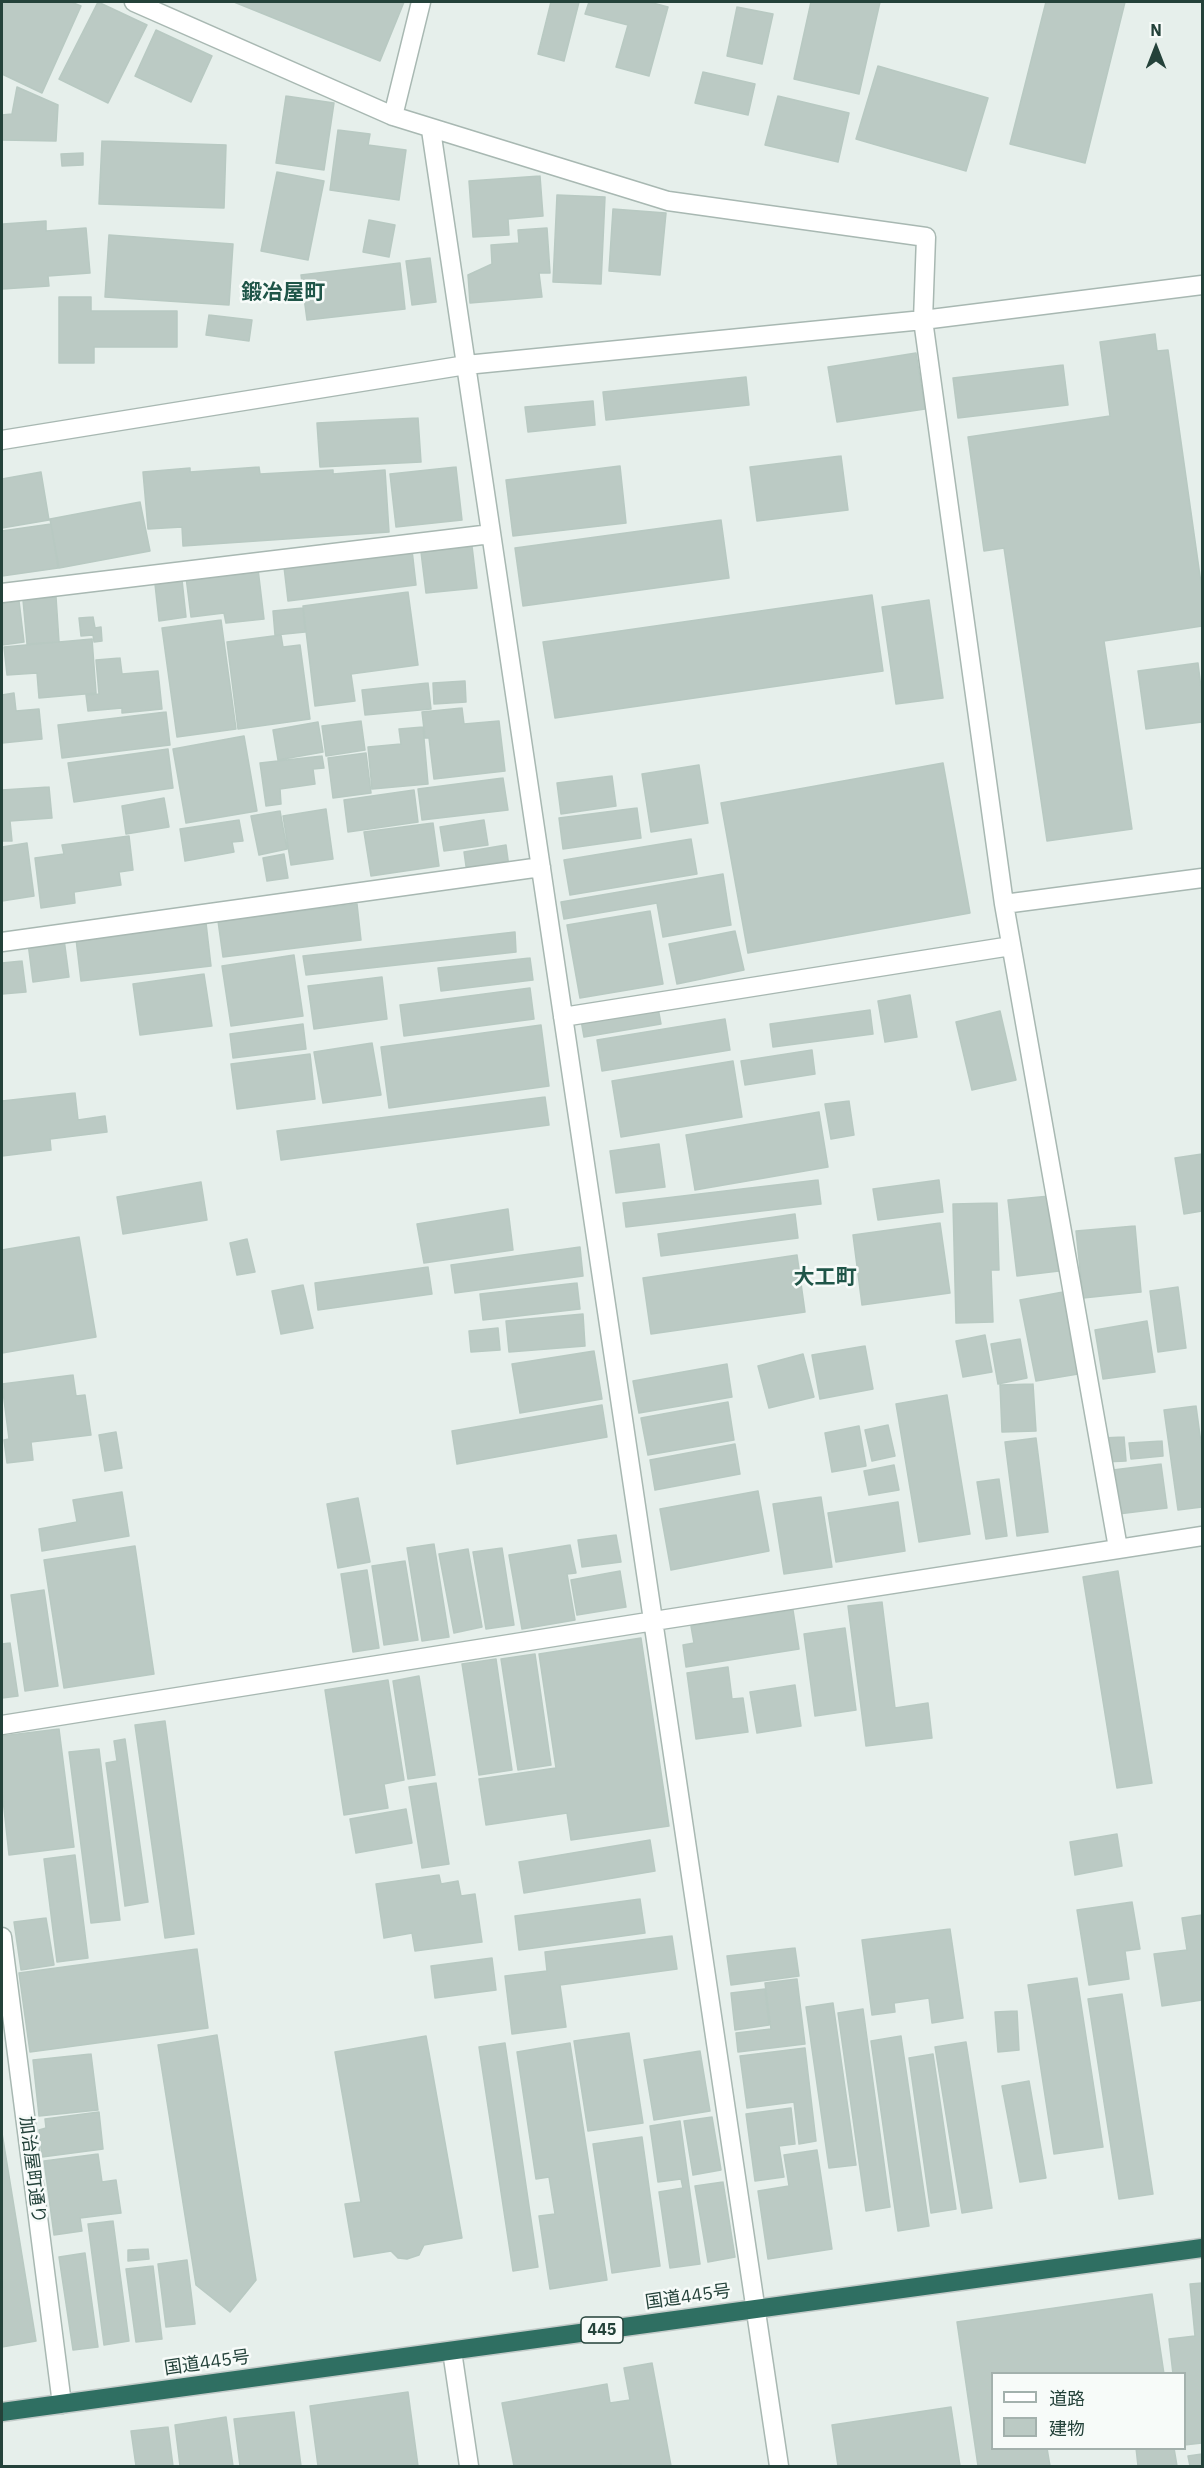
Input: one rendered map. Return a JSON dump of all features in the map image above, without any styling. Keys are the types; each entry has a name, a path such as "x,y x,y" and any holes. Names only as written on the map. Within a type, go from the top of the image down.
{"highway":[{"name":"国道445号","path":"2,2412 1203,2248"}],"street":[{"path":"134,2 393,117 669,201 926,237 923,320 1004,904 1118,1548"},
{"path":"393,117 421,2"},
{"path":"431,130 779,2466"},
{"path":"2,440 466,364 923,320 1203,285"},
{"path":"2,593 491,534"},
{"path":"2,942 541,867"},
{"path":"1004,904 1203,878"},
{"path":"563,1017 1011,946"},
{"path":"2,1725 654,1620 1203,1536"},
{"name":"加治屋町通り","path":"2,1937 62,2404"},
{"path":"452,2351 469,2466"}],"building":[{"path":"2,2 71,2 81,6 42,93 2,74"},
{"path":"98,2 147,25 108,103 59,79"},
{"path":"234,2 404,2 380,61"},
{"path":"551,2 579,2 564,61 538,54"},
{"path":"589,2 649,2 668,7 649,76 616,67 628,25 585,14"},
{"path":"811,2 880,2 859,94 794,79"},
{"path":"1046,2 1125,2 1085,163 1010,144"},
{"path":"737,7 773,14 762,64 727,56"},
{"path":"156,30 212,56 191,102 135,76"},
{"path":"878,66 988,98 966,171 856,139"},
{"path":"703,72 755,84 748,115 695,103"},
{"path":"17,87 58,105 56,141 2,140 2,115 12,114"},
{"path":"286,96 334,103 324,170 276,163"},
{"path":"778,96 849,113 838,162 765,145"},
{"path":"338,130 370,134 368,145 406,150 399,200 330,190"},
{"path":"102,141 226,145 224,208 99,204"},
{"path":"83,153 83,165 62,166 61,154"},
{"path":"277,172 324,181 308,260 261,251"},
{"path":"540,176 543,216 508,219 509,235 473,237 469,181"},
{"path":"557,195 605,197 601,284 553,282"},
{"path":"613,209 666,213 660,275 609,271"},
{"path":"369,220 395,225 389,257 363,252"},
{"path":"46,221 46,231 86,228 90,273 48,276 49,286 2,289 3,224"},
{"path":"547,228 550,273 539,273 542,297 470,303 468,275 492,264 491,245 519,243 518,230"},
{"path":"109,235 233,244 229,305 105,297"},
{"path":"430,258 436,302 412,305 406,261"},
{"path":"400,263 405,309 307,320 301,275"},
{"path":"59,297 91,297 91,311 177,311 177,347 94,347 94,363 59,363"},
{"path":"209,315 252,320 249,341 206,335"},
{"path":"1155,334 1157,351 1168,350 1202,590 1202,626 1104,641 1132,829 1047,841 1004,548 984,551 968,437 1110,416 1100,342"},
{"path":"916,353 925,409 837,422 828,367"},
{"path":"1063,365 1068,405 958,418 953,378"},
{"path":"746,377 749,405 606,420 603,392"},
{"path":"593,401 595,425 528,432 525,407"},
{"path":"418,418 421,462 320,467 317,423"},
{"path":"841,456 848,510 757,521 750,467"},
{"path":"620,466 626,523 513,536 506,480"},
{"path":"259,467 260,474 333,470 333,474 385,470 389,532 183,546 182,527 148,529 143,472 190,468 190,472"},
{"path":"456,467 462,520 396,527 390,474"},
{"path":"41,472 49,520 2,528 2,479"},
{"path":"140,502 150,551 59,568 50,519"},
{"path":"721,520 729,578 523,606 515,548"},
{"path":"51,524 58,568 2,576 2,531"},
{"path":"472,546 477,588 426,593 421,552"},
{"path":"412,550 416,585 288,601 284,567"},
{"path":"258,569 264,619 226,623 224,613 191,617 186,577"},
{"path":"182,580 186,617 159,621 155,584"},
{"path":"408,592 418,665 351,674 355,701 315,706 303,606"},
{"path":"872,595 883,671 555,718 543,642"},
{"path":"56,597 59,642 27,644 23,600"},
{"path":"929,600 943,698 896,704 882,607"},
{"path":"19,601 24,642 2,645 2,603"},
{"path":"303,608 305,632 275,635 273,611"},
{"path":"93,617 95,628 101,627 102,641 94,642 93,635 81,636 79,618"},
{"path":"221,620 236,729 177,737 162,628"},
{"path":"281,635 283,647 300,645 310,719 238,729 227,642"},
{"path":"92,639 96,693 39,698 37,673 7,675 4,647"},
{"path":"120,658 122,674 158,671 162,709 122,713 122,708 88,711 86,695 99,694 96,660"},
{"path":"1198,663 1202,722 1146,729 1138,671"},
{"path":"465,681 466,702 434,704 433,683"},
{"path":"428,683 431,709 365,715 362,690"},
{"path":"14,693 16,711 39,709 42,739 2,743 2,695"},
{"path":"462,708 464,724 499,721 505,771 434,779 429,738 425,738 422,712"},
{"path":"166,712 170,745 62,758 58,725"},
{"path":"361,721 365,750 326,756 322,726"},
{"path":"318,722 323,752 278,760 273,730"},
{"path":"423,727 428,784 372,789 368,747 401,744 399,729"},
{"path":"244,736 257,811 186,823 173,749"},
{"path":"168,749 173,788 74,802 68,763"},
{"path":"366,753 371,793 333,798 328,758"},
{"path":"322,756 324,768 313,769 315,784 280,789 281,804 266,806 260,763"},
{"path":"943,763 970,913 748,953 721,803"},
{"path":"699,765 708,823 651,832 642,774"},
{"path":"612,776 616,806 561,814 557,783"},
{"path":"503,778 508,810 422,820 418,789"},
{"path":"49,787 52,818 10,821 12,841 2,841 2,790"},
{"path":"414,790 418,822 348,832 344,800"},
{"path":"164,798 169,827 126,834 122,806"},
{"path":"637,808 641,838 563,849 559,818"},
{"path":"326,809 333,859 291,865 283,816"},
{"path":"280,811 287,849 259,855 251,816"},
{"path":"239,820 243,841 232,842 234,852 185,861 180,829"},
{"path":"484,820 488,845 444,851 440,827"},
{"path":"433,823 439,866 371,876 364,832"},
{"path":"129,836 133,870 119,872 121,885 74,892 75,903 41,908 35,858 64,854 62,845"},
{"path":"691,839 697,874 570,895 564,860"},
{"path":"27,843 34,896 2,901 2,847"},
{"path":"506,845 509,867 467,873 464,852"},
{"path":"284,854 288,878 267,881 263,858"},
{"path":"723,874 731,925 663,937 657,903 564,919 561,902"},
{"path":"357,904 361,940 223,957 218,921"},
{"path":"650,911 663,984 580,998 567,925"},
{"path":"206,923 211,966 81,981 76,939"},
{"path":"735,931 744,970 677,984 669,944"},
{"path":"515,932 516,952 306,975 303,956"},
{"path":"64,939 69,977 33,982 28,943"},
{"path":"294,955 303,1016 231,1026 222,966"},
{"path":"530,958 533,980 441,991 438,968"},
{"path":"22,961 26,992 2,994 2,963"},
{"path":"204,974 212,1026 140,1035 133,984"},
{"path":"382,977 387,1019 314,1029 308,986"},
{"path":"530,988 534,1019 404,1036 400,1005"},
{"path":"910,995 917,1037 885,1042 878,1001"},
{"path":"658,1008 661,1024 584,1037 581,1020"},
{"path":"870,1010 873,1034 773,1047 770,1024"},
{"path":"1000,1011 1016,1080 972,1090 956,1022"},
{"path":"725,1019 730,1050 602,1071 597,1040"},
{"path":"303,1024 306,1049 233,1058 230,1034"},
{"path":"541,1025 549,1086 389,1108 381,1047"},
{"path":"372,1043 381,1095 323,1103 314,1052"},
{"path":"812,1050 815,1074 745,1085 741,1061"},
{"path":"310,1054 315,1099 237,1109 231,1064"},
{"path":"733,1061 742,1117 621,1137 612,1081"},
{"path":"75,1093 78,1120 105,1116 107,1132 50,1139 51,1150 2,1156 2,1101"},
{"path":"545,1097 549,1125 281,1160 277,1131"},
{"path":"849,1101 854,1135 831,1139 825,1104"},
{"path":"819,1112 828,1167 695,1190 686,1135"},
{"path":"659,1144 665,1187 616,1193 610,1151"},
{"path":"1202,1154 1202,1211 1184,1214 1175,1158"},
{"path":"818,1180 821,1204 626,1227 623,1203"},
{"path":"939,1180 943,1212 878,1220 873,1189"},
{"path":"201,1182 207,1220 123,1234 117,1197"},
{"path":"1050,1196 1059,1271 1017,1276 1008,1200"},
{"path":"997,1203 999,1270 991,1270 993,1322 956,1323 953,1204"},
{"path":"508,1209 513,1250 424,1263 417,1224"},
{"path":"795,1214 798,1238 661,1256 658,1234"},
{"path":"940,1223 950,1293 862,1305 853,1235"},
{"path":"1135,1226 1141,1292 1083,1298 1076,1231"},
{"path":"79,1237 96,1337 2,1353 2,1250"},
{"path":"247,1239 255,1272 237,1275 230,1243"},
{"path":"580,1247 583,1276 455,1293 451,1265"},
{"path":"797,1255 805,1312 651,1334 643,1278"},
{"path":"428,1267 432,1294 318,1310 315,1283"},
{"path":"577,1283 580,1309 483,1320 480,1294"},
{"path":"303,1285 313,1328 281,1334 272,1291"},
{"path":"1178,1287 1186,1348 1158,1352 1150,1291"},
{"path":"1063,1292 1078,1374 1036,1381 1020,1300"},
{"path":"583,1314 585,1346 509,1352 506,1321"},
{"path":"1147,1321 1155,1372 1103,1379 1095,1330"},
{"path":"498,1328 500,1350 471,1352 469,1331"},
{"path":"985,1335 992,1372 963,1377 956,1341"},
{"path":"1020,1339 1027,1378 998,1384 991,1344"},
{"path":"865,1346 873,1389 820,1399 812,1355"},
{"path":"594,1351 602,1399 520,1413 512,1364"},
{"path":"803,1354 814,1397 769,1408 758,1366"},
{"path":"727,1364 732,1397 639,1413 633,1381"},
{"path":"73,1375 76,1396 85,1395 91,1435 31,1442 33,1460 7,1463 4,1440 9,1439 2,1384"},
{"path":"1033,1384 1036,1431 1002,1432 1000,1385"},
{"path":"947,1395 970,1534 919,1542 896,1404"},
{"path":"728,1402 734,1440 648,1455 641,1418"},
{"path":"602,1405 607,1437 457,1464 452,1431"},
{"path":"1196,1406 1202,1450 1202,1507 1178,1510 1164,1410"},
{"path":"888,1425 895,1456 872,1461 865,1430"},
{"path":"859,1426 866,1466 832,1472 825,1433"},
{"path":"116,1432 122,1468 105,1471 99,1435"},
{"path":"1124,1437 1126,1461 1103,1462 1102,1438"},
{"path":"1036,1438 1048,1532 1017,1536 1005,1442"},
{"path":"1162,1441 1163,1456 1131,1459 1129,1443"},
{"path":"735,1444 740,1474 655,1490 650,1460"},
{"path":"1161,1464 1167,1508 1118,1514 1113,1470"},
{"path":"894,1465 899,1490 869,1495 864,1471"},
{"path":"999,1479 1007,1536 986,1539 977,1482"},
{"path":"758,1491 769,1551 671,1570 660,1509"},
{"path":"122,1492 129,1536 42,1551 39,1529 77,1522 73,1500"},
{"path":"821,1497 832,1567 784,1574 773,1504"},
{"path":"358,1498 370,1562 338,1568 327,1504"},
{"path":"898,1502 905,1551 836,1562 828,1513"},
{"path":"616,1535 621,1562 582,1567 578,1540"},
{"path":"434,1544 449,1637 422,1641 407,1548"},
{"path":"570,1545 576,1573 567,1574 575,1620 522,1629 509,1555"},
{"path":"135,1546 154,1674 64,1688 44,1560"},
{"path":"502,1548 514,1625 486,1629 473,1552"},
{"path":"468,1549 482,1627 454,1633 439,1554"},
{"path":"405,1561 418,1640 384,1645 372,1566"},
{"path":"367,1570 379,1648 353,1652 341,1574"},
{"path":"620,1571 626,1607 577,1615 571,1580"},
{"path":"1118,1571 1152,1783 1117,1788 1083,1577"},
{"path":"44,1590 58,1686 25,1691 11,1595"},
{"path":"882,1602 895,1708 928,1703 932,1738 866,1746 848,1606"},
{"path":"793,1610 799,1649 686,1667 683,1645 694,1643 691,1626"},
{"path":"845,1628 856,1710 815,1716 804,1634"},
{"path":"641,1638 669,1826 571,1840 567,1813 486,1825 479,1779 556,1768 539,1654"},
{"path":"10,1643 18,1696 2,1698 2,1644"},
{"path":"535,1654 551,1765 518,1770 501,1659"},
{"path":"496,1659 512,1770 479,1775 462,1664"},
{"path":"728,1667 732,1699 743,1698 748,1732 696,1739 687,1673"},
{"path":"419,1676 435,1775 408,1779 393,1681"},
{"path":"388,1680 404,1780 384,1784 388,1808 344,1815 325,1690"},
{"path":"795,1685 801,1726 757,1733 750,1692"},
{"path":"165,1721 194,1934 165,1938 135,1725"},
{"path":"59,1729 74,1847 9,1855 2,1790 2,1736"},
{"path":"125,1739 148,1902 125,1906 106,1763 117,1761 114,1741"},
{"path":"99,1749 120,1920 91,1923 69,1752"},
{"path":"436,1783 449,1864 422,1868 409,1787"},
{"path":"406,1809 412,1843 356,1853 350,1819"},
{"path":"1117,1834 1122,1866 1075,1875 1070,1842"},
{"path":"650,1840 655,1871 524,1893 519,1862"},
{"path":"75,1855 88,1958 57,1962 44,1859"},
{"path":"439,1875 441,1884 458,1881 461,1896 475,1894 482,1942 415,1951 412,1933 384,1938 376,1884"},
{"path":"640,1899 645,1933 519,1950 515,1916"},
{"path":"1132,1902 1140,1949 1125,1951 1129,1979 1089,1985 1077,1910"},
{"path":"1202,1915 1202,2000 1162,2006 1154,1954 1187,1950 1182,1918"},
{"path":"46,1918 54,1965 21,1970 14,1922"},
{"path":"950,1929 963,2018 932,2023 929,1998 894,2003 895,2012 872,2015 862,1940"},
{"path":"672,1936 677,1969 560,1985 566,2027 512,2034 505,1976 547,1971 545,1952"},
{"path":"795,1948 799,1976 731,1985 727,1956"},
{"path":"197,1949 208,2028 30,2052 19,1973"},
{"path":"492,1958 496,1990 435,1998 431,1966"},
{"path":"1077,1978 1103,2147 1054,2154 1028,1985"},
{"path":"797,1979 805,2044 738,2052 736,2033 771,2029 765,1983"},
{"path":"765,1989 769,2025 735,2030 731,1993"},
{"path":"1122,1994 1153,2194 1119,2199 1088,1999"},
{"path":"833,2003 856,2165 829,2168 806,2007"},
{"path":"863,2009 890,2207 866,2211 838,2013"},
{"path":"1017,2011 1019,2050 998,2052 995,2012"},
{"path":"629,2033 643,2123 588,2131 574,2041"},
{"path":"217,2035 256,2280 230,2312 196,2285 158,2045"},
{"path":"426,2036 462,2238 424,2245 419,2255 407,2259 398,2258 391,2251 354,2257 345,2204 361,2202 335,2052"},
{"path":"901,2036 929,2226 898,2231 871,2041"},
{"path":"966,2042 992,2208 962,2213 935,2047"},
{"path":"505,2043 538,2267 513,2271 479,2047"},
{"path":"570,2043 607,2280 550,2289 539,2216 555,2214 549,2177 536,2179 517,2052"},
{"path":"805,2048 816,2141 799,2144 794,2102 747,2108 740,2056"},
{"path":"700,2051 710,2111 654,2120 644,2060"},
{"path":"91,2054 98,2110 39,2116 33,2060"},
{"path":"933,2054 956,2209 931,2213 909,2058"},
{"path":"1029,2081 1046,2178 1020,2182 1002,2086"},
{"path":"791,2108 795,2144 779,2146 784,2177 755,2181 746,2114"},
{"path":"99,2112 103,2149 42,2157 39,2130 46,2128 45,2119"},
{"path":"712,2117 721,2170 693,2175 684,2121"},
{"path":"680,2121 700,2264 670,2268 659,2192 683,2188 681,2179 658,2182 650,2126"},
{"path":"2,2133 36,2341 2,2347"},
{"path":"642,2137 660,2266 612,2273 593,2144"},
{"path":"817,2150 832,2249 768,2259 758,2191 789,2186 784,2155"},
{"path":"98,2154 102,2182 116,2180 121,2213 80,2218 82,2231 54,2235 44,2161"},
{"path":"723,2182 735,2257 708,2262 695,2186"},
{"path":"113,2221 129,2341 104,2345 88,2224"},
{"path":"148,2249 149,2259 128,2261 128,2250"},
{"path":"85,2253 98,2347 73,2350 59,2257"},
{"path":"187,2260 195,2324 166,2327 158,2264"},
{"path":"153,2266 162,2339 136,2342 126,2269"},
{"path":"1202,2283 1202,2443 1186,2445 1186,2372 1173,2372 1169,2339 1195,2336 1190,2284"},
{"path":"1152,2294 1164,2372 991,2372 991,2450 1047,2450 1050,2466 978,2466 957,2322"},
{"path":"652,2363 671,2466 621,2466 621,2464 514,2466 502,2403 607,2384 610,2403 630,2400 624,2368"},
{"path":"408,2392 418,2466 318,2466 310,2406"},
{"path":"951,2407 960,2466 838,2466 832,2425"},
{"path":"294,2412 301,2466 240,2466 234,2419"},
{"path":"226,2417 233,2466 180,2466 175,2425"},
{"path":"168,2427 173,2466 136,2466 131,2431"},
{"path":"1136,2450 1174,2450 1177,2466 1138,2466"},
{"path":"1202,2454 1202,2466 1190,2466 1188,2456"}],"district":[{"name":"鍛冶屋町","path":"283,293"},
{"name":"大工町","path":"825,1278"}]}
